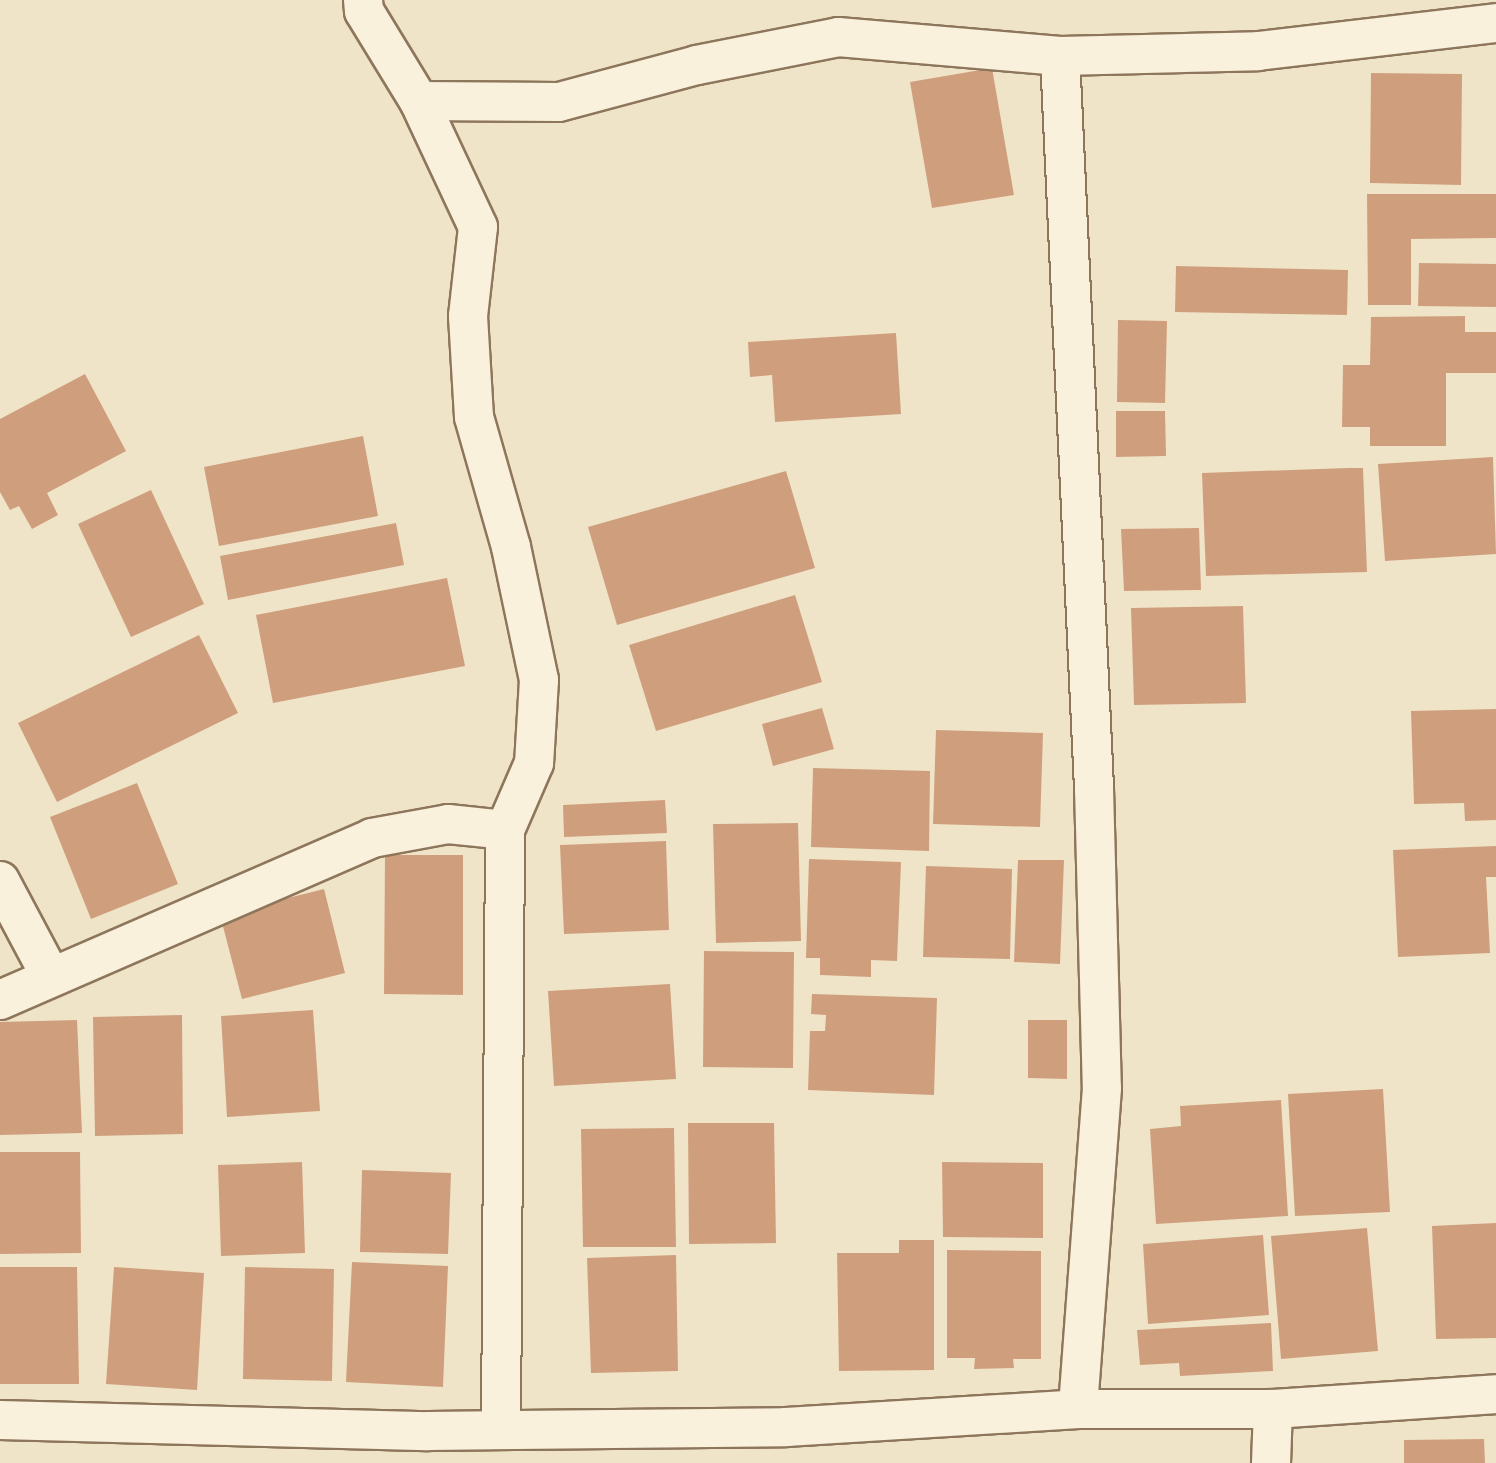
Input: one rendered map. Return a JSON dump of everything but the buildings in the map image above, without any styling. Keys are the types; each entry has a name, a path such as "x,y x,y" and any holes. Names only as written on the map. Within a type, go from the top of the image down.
{"street":[{"path":"363,0 364,11 419,101 478,227 468,316 474,417 512,547 539,680 534,762 505,830 501,1430"},
{"path":"419,101 559,102 697,65 838,37 1060,56 1258,51 1496,23"},
{"path":"1060,56 1093,775 1102,1088 1078,1409"},
{"path":"0,1000 372,838 448,824 505,830"},
{"path":"0,881 51,977"},
{"path":"0,1420 428,1447 501,1430 786,1427 1078,1409 1273,1409 1496,1394"},
{"path":"1271,1463 1273,1409"}]}
